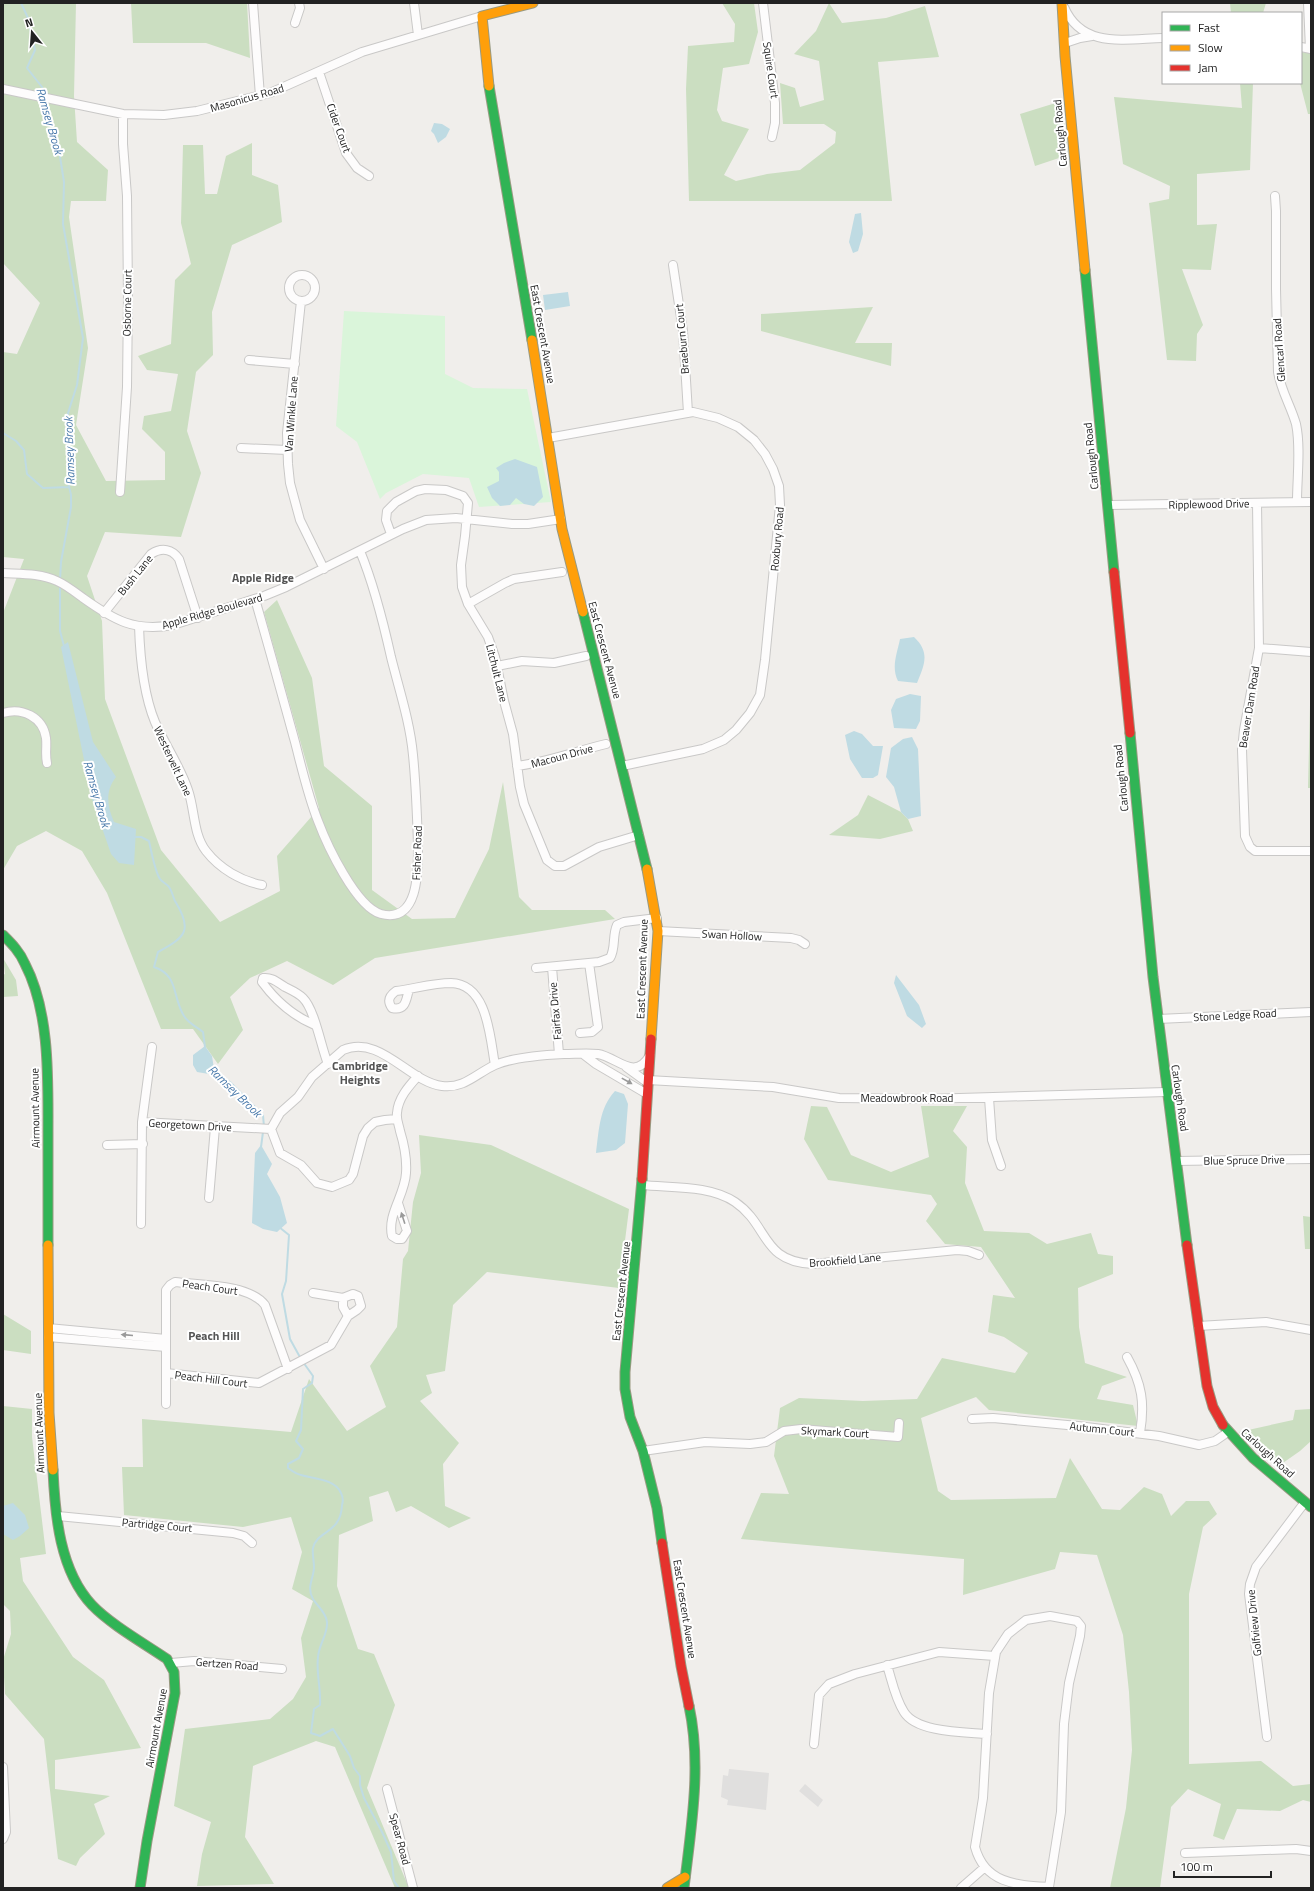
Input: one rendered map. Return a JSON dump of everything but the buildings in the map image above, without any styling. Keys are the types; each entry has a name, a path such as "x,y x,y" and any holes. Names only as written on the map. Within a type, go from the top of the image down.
{"street":[{"path":"253,3 260,96"},
{"path":"295,23 300,8 299,3"},
{"path":"414,3 418,35"},
{"path":"482,16 533,3"},
{"name":"Squire Court","path":"763,3 775,103 775,124 772,137"},
{"path":"1308,3 1311,49"},
{"path":"1062,4 1073,24 1080,30 1092,36"},
{"name":"Carlough Road","path":"1062,4 1130,752 1158,1019 1166,1092 1178,1161 1198,1326 1207,1386 1210,1399 1219,1418 1239,1445 1308,1505"},
{"name":"Masonicus Road","path":"3,89 124,114 164,115 217,108 282,89 362,52 482,16"},
{"name":"East Crescent Avenue","path":"482,16 489,91 561,519 578,597 592,643 651,884 657,918 658,931 642,1185 625,1372 630,1416 643,1451 657,1508 681,1666 694,1729 695,1789 684,1888"},
{"path":"1065,43 1092,36 1121,40 1162,38"},
{"name":"Cider Court","path":"319,72 346,153 357,168 369,176"},
{"name":"Osborne Court","path":"120,492 127,386 128,298 127,196 123,144 124,114"},
{"name":"Glencarl Road","path":"1274,196 1276,211 1278,372 1280,385 1293,415 1297,434 1297,502"},
{"name":"Braeburn Court","path":"673,265 683,331 688,413"},
{"name":"Van Winkle Lane","path":"301,301 287,450 290,483 297,510 308,538 324,568"},
{"path":"249,360 295,364"},
{"name":"Roxbury Road","path":"548,438 693,412 718,418 738,427 754,440 766,454 773,468 779,486 780,505 774,573 760,695 750,713 736,730 724,740 703,749 622,766"},
{"path":"241,448 287,450"},
{"name":"Litchult Lane","path":"391,534 385,515 390,506 404,496 425,489 446,490 463,496 468,503 460,576 462,587 468,604 488,637 497,666 504,701 513,734 524,804 550,864 555,866 564,866 599,847 639,835"},
{"name":"Ripplewood Drive","path":"1108,505 1311,502"},
{"name":"Beaver Dam Road","path":"1257,503 1259,648 1243,737 1245,836 1250,847 1255,851 1311,851"},
{"name":"Apple Ridge Boulevard","path":"3,573 36,575 58,581 104,613 124,623 139,626 160,627 198,618 255,599 324,568 391,534 426,520 440,518 467,519 512,524 528,524 561,519"},
{"name":"Bush Lane","path":"104,613 151,554 156,551 166,549 176,554 179,559 198,618"},
{"name":"Fisher Road","path":"255,599 311,801 326,841 353,889 368,908 383,914 400,912 413,898 418,865 418,819 413,754 383,624 370,576 360,550"},
{"path":"468,604 514,579 562,572"},
{"name":"Westervelt Lane","path":"139,626 140,650 150,709 184,779 191,799 200,842 207,852 234,876 248,882 262,885"},
{"path":"1259,648 1311,652"},
{"path":"497,666 522,660 554,663 586,656"},
{"path":"3,713 18,711 31,715 37,720 44,732 47,763"},
{"name":"Macoun Drive","path":"517,766 548,761 562,755 606,744"},
{"name":"Fairfax Drive","path":"536,968 589,963 610,958 613,954 614,932 617,925 657,918"},
{"name":"Swan Hollow","path":"658,931 791,938 799,940 805,944"},
{"name":"Airmount Avenue","path":"3,935 21,953 30,972 37,999 46,1052 48,1084 48,1333 51,1451 58,1516 65,1560 76,1584 84,1595 102,1614 161,1654 171,1663 175,1680 174,1698 147,1841 140,1888"},
{"path":"580,1033 592,1032 598,1027 589,963"},
{"name":"Fairfax Drive","path":"552,967 559,1054"},
{"path":"315,1025 289,1011 271,994 262,982 263,978 274,979 302,997 307,1003 315,1025 328,1064"},
{"path":"409,989 450,983 466,987 476,995 484,1007 496,1065"},
{"name":"Stone Ledge Road","path":"1158,1019 1311,1012"},
{"path":"398,1119 375,1122 368,1128 363,1136 353,1174 349,1180 332,1187 317,1184 301,1165 280,1153 272,1129 280,1113 298,1097 312,1077 343,1050 356,1046 376,1052 432,1084 452,1087 469,1082 496,1065 516,1060 559,1054 597,1054 609,1057 648,1082"},
{"path":"142,1122 152,1047"},
{"path":"583,1054 596,1064 647,1094"},
{"path":"626,1067 639,1067 644,1064 650,1055"},
{"path":"398,1203 405,1182 406,1172 405,1149 397,1113 401,1099 418,1076"},
{"name":"Meadowbrook Road","path":"648,1082 772,1087 839,1098 989,1098 1166,1092"},
{"path":"989,1098 992,1140 1001,1166"},
{"name":"Georgetown Drive","path":"107,1145 142,1144 142,1122 272,1129"},
{"path":"209,1198 215,1126"},
{"path":"141,1224 142,1144"},
{"name":"Blue Spruce Drive","path":"1178,1161 1311,1159"},
{"name":"Brookfield Lane","path":"642,1185 707,1191 726,1197 743,1208 776,1252 790,1261 800,1264 957,1250 968,1251 979,1255"},
{"name":"Peach Court","path":"166,1343 166,1290 170,1284 175,1282 228,1288 248,1293 260,1299 265,1305 288,1369"},
{"name":"Peach Hill Court","path":"166,1373 252,1384 266,1381 331,1345 348,1316 361,1306 358,1296 353,1294 343,1298 313,1294"},
{"path":"343,1298 343,1307 348,1316"},
{"path":"1198,1326 1266,1322 1311,1330"},
{"path":"48,1333 166,1343"},
{"name":"Peach Hill Court","path":"166,1343 166,1404"},
{"path":"1126,1357 1134,1370 1140,1388 1143,1407 1140,1433"},
{"name":"Autumn Court","path":"972,1419 993,1418 1140,1433 1199,1444 1215,1441 1228,1432"},
{"name":"Skymark Court","path":"643,1451 704,1442 750,1444 766,1442 784,1431 801,1430 898,1437 899,1423"},
{"name":"Golfview Drive","path":"1267,1737 1249,1594 1250,1584 1256,1567 1308,1505"},
{"name":"Partridge Court","path":"58,1516 234,1533 244,1536 252,1543"},
{"path":"1050,1616 1077,1621 1080,1623 1080,1636 1069,1683 1064,1724 1061,1812 1052,1888 1016,1885 1000,1880 989,1873 977,1854 975,1847 983,1798 987,1734 988,1693 995,1656 1008,1634 1026,1620 1050,1616"},
{"path":"814,1744 819,1695 829,1684 855,1674 939,1652 995,1656"},
{"name":"Gertzen Road","path":"171,1663 194,1661 282,1669"},
{"path":"887,1666 899,1702 905,1714 923,1726 936,1730 987,1734"},
{"path":"3,1767 6,1832 3,1839"},
{"name":"Spear Road","path":"387,1789 413,1888"},
{"path":"1185,1853 1296,1849 1311,1851"},
{"path":"961,1888 985,1867"},
{"path":"667,1888 685,1877"}],"green space":[{"path":"3,3 76,3 74,96 77,142 108,170 106,201 71,201 69,217 88,348 76,425 106,481 165,480 165,452 142,429 144,416 171,411 178,374 147,370 138,356 171,344 175,280 191,264 181,223 183,145 203,145 205,194 217,194 226,156 252,143 252,175 278,185 282,222 232,245 212,312 213,355 196,372 187,431 201,473 181,537 105,532 87,576 102,621 105,699 161,850 220,922 280,891 277,856 319,808 264,612 277,600 312,678 324,766 372,806 372,890 412,919 455,918 489,849 503,782 519,897 532,910 605,910 615,919 375,958 333,985 287,961 250,978 230,997 243,1030 218,1064 193,1029 161,1029 107,893 82,851 46,831 17,846 3,870 3,613 24,559 3,557 3,352 17,354 40,303 3,263"},
{"path":"131,3 247,3 250,58 206,43 133,43"},
{"path":"722,3 754,3 758,32 749,64 723,68 717,110 722,121 749,129 724,175 736,181 767,174 800,170 835,143 836,132 824,124 783,124 780,83 795,88 800,107 824,100 819,61 794,54 816,31 829,3 842,23 886,18 925,6 939,57 878,62 892,201 689,201 686,89 688,46 734,42 735,24"},
{"path":"1230,3 1266,3 1263,12 1231,12"},
{"path":"1302,52 1311,53 1311,114 1308,114 1300,84 1302,84"},
{"path":"1240,84 1253,84 1250,170 1197,174 1197,225 1217,224 1211,270 1182,269 1203,325 1197,334 1196,361 1167,360 1149,203 1169,199 1170,186 1123,164 1114,97 1242,108"},
{"path":"1062,101 1068,155 1035,166 1020,114"},
{"path":"873,307 855,343 892,343 891,366 761,331 761,314"},
{"path":"344,311 445,316 445,374 473,388 527,389 551,502 479,507 469,478 423,474 386,493 380,499 357,442 336,426"},
{"path":"1310,705 1311,788 1308,788"},
{"path":"868,795 901,812 908,819 913,831 880,839 829,835 858,815"},
{"path":"3,958 16,980 18,996 3,997 3,975 5,974"},
{"path":"811,1106 827,1107 851,1155 891,1172 929,1157 921,1106 967,1106 953,1131 967,1147 965,1183 984,1231 1029,1233 1047,1244 1091,1233 1098,1254 1113,1256 1113,1274 1078,1288 1079,1327 1085,1363 1127,1377 1102,1386 1097,1399 1133,1405 1138,1426 989,1410 976,1397 921,1418 938,1491 951,1500 1056,1498 1070,1458 1102,1509 1120,1510 1144,1487 1162,1494 1171,1516 1186,1501 1209,1501 1217,1514 1203,1527 1189,1594 1189,1764 1261,1761 1293,1786 1311,1784 1311,1802 1303,1800 1280,1811 1237,1809 1224,1840 1213,1836 1221,1804 1188,1789 1171,1807 1160,1888 1110,1888 1126,1808 1132,1750 1129,1692 1123,1635 1097,1555 1060,1552 1055,1569 963,1595 964,1559 741,1539 761,1493 789,1494 774,1456 780,1408 799,1398 863,1401 917,1399 942,1358 1015,1373 1028,1353 1004,1337 988,1332 993,1295 1015,1298 981,1247 945,1244 926,1221 937,1204 931,1195 828,1180 804,1139"},
{"path":"419,1135 491,1145 629,1209 619,1288 487,1272 453,1305 445,1371 426,1375 432,1393 420,1401 459,1443 443,1464 445,1506 471,1518 449,1528 411,1506 396,1512 388,1491 369,1497 373,1521 339,1535 337,1586 358,1649 374,1654 395,1705 367,1788 409,1888 395,1888 335,1747 316,1741 253,1766 245,1837 274,1884 197,1886 202,1854 211,1822 174,1806 185,1729 270,1719 293,1699 306,1677 301,1638 313,1601 292,1589 302,1552 291,1517 243,1527 124,1515 122,1467 143,1467 142,1419 291,1432 309,1379 347,1431 386,1407 370,1366 397,1327 403,1259 408,1251 413,1202 421,1173"},
{"path":"1303,1216 1311,1217 1311,1249 1305,1249"},
{"path":"3,1314 31,1331 31,1354 3,1350"},
{"path":"3,1406 32,1409 32,1437 46,1554 20,1558 23,1581 73,1657 104,1680 141,1748 55,1760 55,1789 110,1796 94,1804 105,1834 80,1858 76,1866 58,1859 44,1739 5,1694 3,1660 11,1634 10,1611 3,1604"},
{"path":"1311,1409 1311,1441 1280,1465 1239,1432 1293,1420 1295,1410"}],"shaded area":[{"path":"729,1769 769,1773 766,1810 727,1805 728,1800 721,1797 723,1775 728,1776"},
{"path":"805,1784 823,1800 818,1807 799,1791"}],"water":[{"path":"434,123 442,124 450,129 446,137 438,143 431,131"},
{"path":"861,213 863,234 858,251 853,253 849,242 855,214"},
{"path":"568,292 570,306 545,310 543,295"},
{"path":"515,459 537,467 543,497 534,506 524,504 516,498 510,505 500,506 492,498 487,487 499,481 499,472 496,468"},
{"path":"914,637 924,653 924,664 922,670 917,683 898,681 895,666 900,639"},
{"path":"68,642 93,742 116,777 112,782 108,799 114,822 136,829 134,865 119,863 111,854 92,799 61,647"},
{"path":"910,694 921,696 920,721 916,729 894,728 891,710 896,699"},
{"path":"854,731 862,734 873,746 883,746 878,775 873,778 862,778 850,759 845,735"},
{"path":"912,737 918,749 921,816 908,819 901,812 894,787 886,777 891,748 903,739"},
{"path":"896,975 919,1005 926,1024 922,1028 907,1016 894,983"},
{"path":"205,1046 212,1056 214,1069 209,1074 197,1072 193,1065 193,1055"},
{"path":"615,1091 624,1094 628,1104 625,1143 616,1150 596,1153 599,1128 603,1112"},
{"path":"261,1145 272,1164 267,1174 280,1197 287,1223 277,1232 263,1229 252,1223 255,1153"},
{"path":"13,1503 25,1515 29,1528 13,1540 3,1534 3,1506"}],"waterway":[{"name":"Ramsey Brook","path":"21,3 28,18 35,50 27,68 42,87 43,95"},
{"name":"Ramsey Brook","path":"43,100 44,109 53,127 58,144 64,182 63,224 83,338 77,385 68,413 68,482 71,495 71,507 61,562 60,580"},
{"path":"3,433 16,441 24,450 27,474 43,488 69,487"},
{"name":"Ramsey Brook","path":"60,585 60,631 64,646"},
{"name":"Ramsey Brook","path":"135,837 141,837 149,841 158,876 170,889 184,919 184,932 175,942 158,952 154,967 168,975 174,987 180,1009 184,1016 190,1023 203,1032 205,1047"},
{"name":"Ramsey Brook","path":"212,1070 230,1082 263,1115 264,1127"},
{"name":"Ramsey Brook","path":"261,1147 263,1132"},
{"name":"Ramsey Brook","path":"279,1227 289,1235 286,1281 282,1294 290,1339 301,1359"},
{"name":"Ramsey Brook","path":"303,1362 313,1376 312,1383 303,1389 301,1430 296,1441 303,1449 299,1458 288,1464 288,1468 297,1474 329,1482 338,1488 343,1499 341,1514 338,1521 315,1542 313,1548 314,1571 310,1590 313,1599 326,1618 327,1626 318,1657 320,1705 314,1709 311,1733 320,1736 333,1729 350,1756 354,1768 360,1776 360,1785 364,1798 391,1852 394,1881 399,1888"}],"traffic: fast":[{"path":"489,86 532,340"},
{"path":"1085,270 1114,572"},
{"path":"583,612 647,869"},
{"path":"1130,733 1153,977 1187,1245"},
{"path":"3,935 13,945 25,964 33,983 43,1024 46,1046 48,1090 48,1245"},
{"path":"642,1179 625,1372 625,1389 630,1417 643,1451 657,1508 662,1543"},
{"path":"1223,1425 1253,1458 1311,1507"},
{"path":"53,1470 55,1506 61,1542 66,1559 81,1591 99,1612 128,1634 167,1659 174,1672 175,1693 147,1841 140,1888"},
{"path":"684,1888 692,1820 695,1774 695,1751 689,1706"}],"traffic: slow":[{"path":"489,86 482,16 533,3"},
{"path":"1062,3 1065,56 1085,270"},
{"path":"532,340 562,529 583,612"},
{"path":"647,869 658,931 651,1039"},
{"path":"48,1245 49,1413 53,1470"},
{"path":"667,1888 685,1877"}],"traffic: jam":[{"path":"1114,572 1130,733"},
{"path":"642,1179 651,1039"},
{"path":"1187,1245 1207,1386 1213,1407 1223,1425"},
{"path":"662,1543 681,1666 689,1706"}],"district":[{"name":"Apple Ridge","path":"263,577"},
{"name":"Cambridge Heights","path":"360,1072"},
{"name":"Peach Hill","path":"214,1335"}]}
